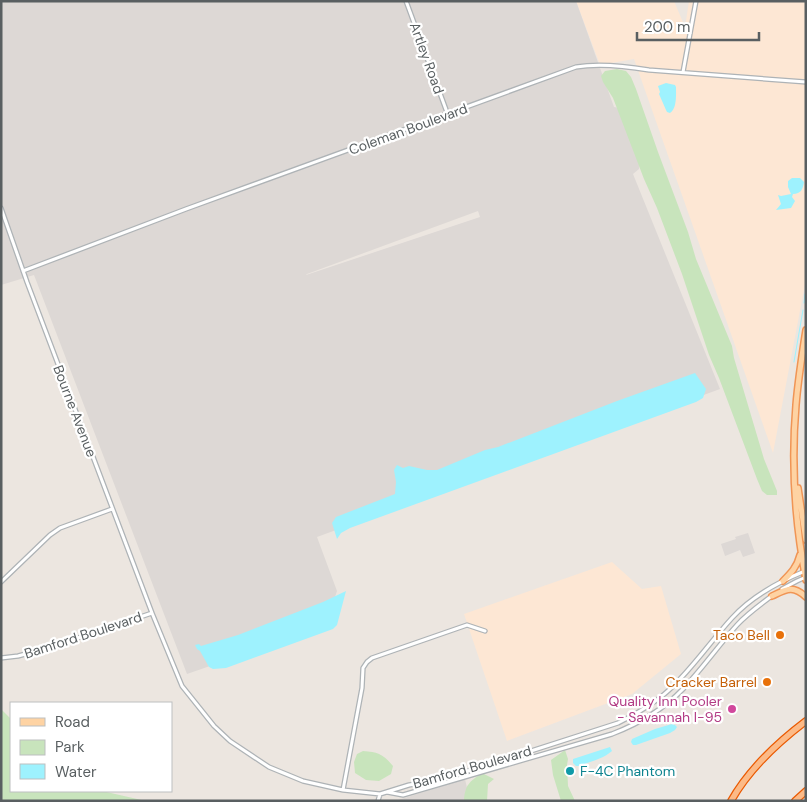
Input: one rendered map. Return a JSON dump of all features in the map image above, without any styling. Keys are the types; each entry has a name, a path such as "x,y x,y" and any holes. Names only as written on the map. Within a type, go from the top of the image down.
{"highway":[{"path":"730,801 763,759 806,721"},
{"path":"795,801 806,791"}],"main road":[{"path":"805,575 797,523 795,470 796,405 806,330"},
{"path":"795,470 806,540"},
{"path":"783,581 797,565 801,552"},
{"path":"772,596 788,589 793,589 806,597"}],"street":[{"name":"Artley Road","path":"406,1 448,115"},
{"path":"683,72 696,1"},
{"name":"Coleman Boulevard","path":"23,271 186,209 583,66 628,67 806,82"},
{"name":"Bourne Avenue","path":"1,208 152,613"},
{"path":"1,582 50,535 60,528 112,509"},
{"path":"783,581 805,575"},
{"path":"772,596 805,575"},
{"name":"Bamford Boulevard","path":"2,657 18,656 48,648 152,613 182,686 214,726 230,741 269,767 303,781 343,790 380,794 472,770 618,723 650,706 669,690 732,617 762,593 783,581"},
{"name":"Bamford Boulevard","path":"387,792 402,795 613,734 634,725 652,715 682,690 738,623 772,596"},
{"path":"343,790 362,688 363,668 366,662 372,658 467,626 485,631"},
{"path":"378,801 380,794"}],"shaded area":[{"path":"1,1 576,1 614,107 619,108 640,160 639,169 633,174 720,389 317,537 337,591 325,626 187,674 34,275 1,285","holes":["478,211 480,217 306,275"]},
{"path":"576,1 674,1 685,27 689,1 806,1 806,279 773,453 634,59 600,65"},
{"path":"748,533 755,553 743,557 740,550 725,556 721,544"},
{"path":"612,562 642,589 661,586 681,654 632,694 507,741 464,614"},
{"path":"465,779 470,801 337,801 398,800"}],"green space":[{"path":"617,69 626,71 636,89 696,259 732,346 764,459 777,495 767,495 762,491 709,355 682,274 657,208 613,98 603,82 601,76 605,71"},
{"path":"1,709 10,718 10,792 106,792 146,801 1,801"},
{"path":"565,750 568,759 568,786 575,801 561,801 553,775 551,760"},
{"path":"363,751 383,756 393,766 391,774 379,781 366,780 355,773 354,762 357,754"},
{"path":"482,773 494,779 488,784 487,801 464,801 468,784"}],"water":[{"path":"666,83 676,87 675,105 670,113 667,112 659,94 658,86"},
{"path":"792,178 800,178 804,182 802,189 800,192 793,194 792,197 795,201 791,208 776,210 781,204 778,195 791,194 788,181"},
{"path":"695,373 706,389 703,398 696,402 350,528 341,533 337,539 332,523 336,517 395,494 394,470 397,465 403,468 409,466 437,470 485,450 498,447"},
{"path":"346,591 337,625 333,629 226,668 213,669 209,667 195,645 199,644 201,646 238,635 323,602"},
{"path":"672,724 677,727 670,733 636,745 633,745 631,742 632,739"},
{"path":"610,747 612,751 600,758 579,766 573,763 573,759"}],"waterway":[{"path":"804,303 805,294"},
{"path":"794,362 803,310"}],"place":[{"name":"Taco Bell","path":"780,635"},
{"name":"Cracker Barrel","path":"767,682"},
{"name":"Quality Inn Pooler - Savannah I-95","path":"732,709"},
{"name":"F-4C Phantom","path":"570,771"}]}
